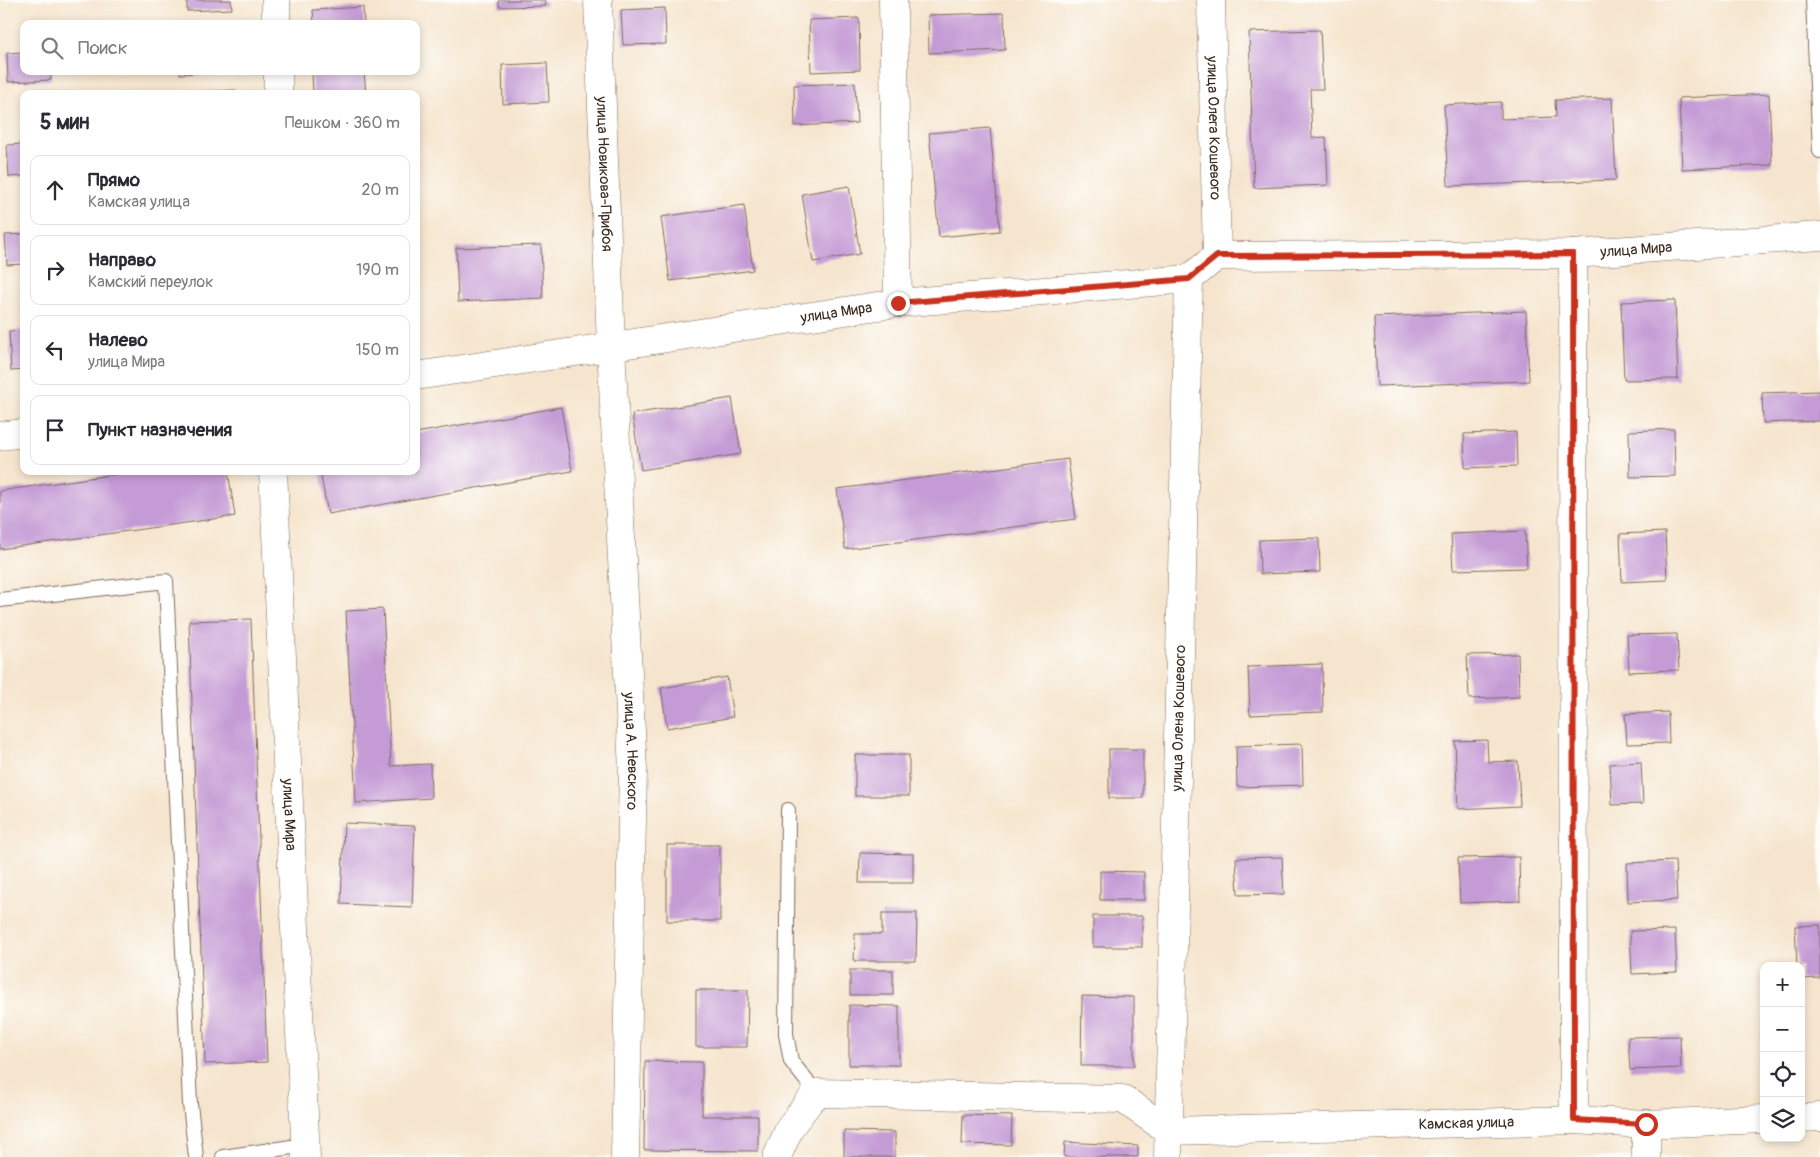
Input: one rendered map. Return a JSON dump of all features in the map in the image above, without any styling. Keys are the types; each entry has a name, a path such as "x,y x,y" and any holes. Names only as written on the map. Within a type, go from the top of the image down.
{"street":[{"path":"276,0 276,20"},
{"name":"улица Новикова-Прибоя","path":"598,0 610,346"},
{"path":"893,0 898,303"},
{"name":"улица Олега Кошевого","path":"1211,0 1217,256"},
{"path":"278,75 278,90"},
{"name":"улица Мира","path":"1217,256 1573,254 1820,236"},
{"path":"1573,254 1574,1120"},
{"path":"1189,279 1217,256"},
{"name":"улица Мира","path":"420,375 898,303 1189,279"},
{"name":"улица Олена Кошевого","path":"1169,1144 1189,279"},
{"name":"улица А. Невского","path":"610,346 633,770 625,1157"},
{"path":"0,436 20,434"},
{"name":"улица Мира","path":"273,475 306,1151"},
{"path":"777,1157 790,1127 816,1093 1123,1099 1169,1144"},
{"path":"1805,1118 1820,1117"},
{"name":"Камская улица","path":"1169,1144 1574,1120 1646,1124 1760,1119"},
{"path":"1646,1124 1646,1157"}],"lane":[{"path":"1813,0 1820,151"},
{"path":"0,600 166,582 190,1104 196,1157"},
{"path":"788,810 786,1034 791,1061 816,1093"},
{"path":"223,1157 306,1151"}],"building":[{"path":"187,0 231,0 232,9 187,11"},
{"path":"499,0 545,0 546,6 499,7"},
{"path":"363,7 364,20 314,20 313,10"},
{"path":"665,8 666,44 623,45 621,10"},
{"path":"1004,13 1005,50 929,53 928,15"},
{"path":"859,18 860,70 811,72 809,20"},
{"path":"1320,30 1323,89 1310,89 1312,138 1326,137 1328,185 1254,188 1249,32"},
{"path":"20,52 20,75 51,75 51,80 8,82 7,53"},
{"path":"547,63 549,102 503,104 502,65"},
{"path":"312,75 364,75 366,90 313,90"},
{"path":"855,83 857,123 795,126 794,85"},
{"path":"1769,94 1772,165 1682,169 1679,98"},
{"path":"1612,98 1616,180 1448,186 1444,105 1501,102 1501,119 1556,117 1555,100"},
{"path":"990,128 1000,231 939,237 929,133"},
{"path":"20,144 20,176 9,177 7,145"},
{"path":"849,186 860,254 813,262 802,194"},
{"path":"744,205 753,270 670,281 661,217"},
{"path":"20,234 20,264 7,265 5,235"},
{"path":"541,245 543,298 458,302 456,248"},
{"path":"1675,300 1678,379 1624,380 1621,302"},
{"path":"1526,311 1529,381 1377,386 1374,317"},
{"path":"20,330 20,370 11,371 9,331"},
{"path":"1820,391 1820,421 1763,423 1762,393"},
{"path":"732,398 741,454 641,470 632,414"},
{"path":"561,407 572,471 328,514 321,475 420,475 420,432"},
{"path":"1674,429 1675,476 1630,477 1629,431"},
{"path":"1516,432 1517,466 1465,468 1464,434"},
{"path":"1068,459 1076,519 845,549 837,489"},
{"path":"110,475 229,475 235,516 0,549 0,491"},
{"path":"1525,531 1527,568 1453,570 1451,534"},
{"path":"1665,532 1667,580 1622,582 1620,534"},
{"path":"1319,538 1320,572 1260,574 1259,540"},
{"path":"383,609 391,766 430,764 431,798 356,803 346,611"},
{"path":"251,619 267,1062 205,1064 189,621"},
{"path":"1677,634 1679,670 1629,672 1627,635"},
{"path":"1518,654 1519,697 1469,699 1467,655"},
{"path":"1322,664 1323,712 1250,715 1248,667"},
{"path":"727,677 733,717 667,728 661,688"},
{"path":"1668,712 1669,743 1627,744 1625,714"},
{"path":"1487,740 1488,762 1518,761 1520,806 1458,809 1455,741"},
{"path":"1302,744 1303,785 1237,787 1236,746"},
{"path":"1109,749 1143,749 1143,798 1109,798"},
{"path":"855,755 909,755 909,796 855,796"},
{"path":"1641,762 1643,804 1612,805 1610,764"},
{"path":"344,823 415,826 412,907 341,904"},
{"path":"667,845 720,845 720,921 667,921"},
{"path":"860,853 913,854 913,883 859,883"},
{"path":"1282,857 1284,894 1238,895 1236,858"},
{"path":"1519,857 1520,901 1460,903 1458,858"},
{"path":"1675,861 1677,900 1628,902 1627,863"},
{"path":"1100,871 1144,872 1144,900 1100,900"},
{"path":"882,913 917,913 916,961 854,961 855,934 882,934"},
{"path":"1093,916 1142,916 1142,947 1093,947"},
{"path":"1820,925 1820,978 1805,979 1805,962 1797,962 1795,926"},
{"path":"1675,930 1677,972 1632,974 1630,931"},
{"path":"850,970 893,970 893,995 850,995"},
{"path":"696,990 748,990 747,1047 696,1047"},
{"path":"1082,996 1134,997 1134,1066 1081,1066"},
{"path":"849,1005 899,1006 899,1065 849,1065"},
{"path":"1680,1036 1681,1068 1630,1070 1628,1037"},
{"path":"645,1061 702,1062 702,1116 758,1116 758,1151 644,1150"},
{"path":"963,1115 1012,1116 1011,1145 962,1144"},
{"path":"844,1131 895,1132 895,1157 844,1157"},
{"path":"1065,1142 1138,1146 1138,1157 1064,1157"}],"route":[{"path":"898,303 1189,279 1217,256 1573,254 1574,1120 1646,1124"}]}
